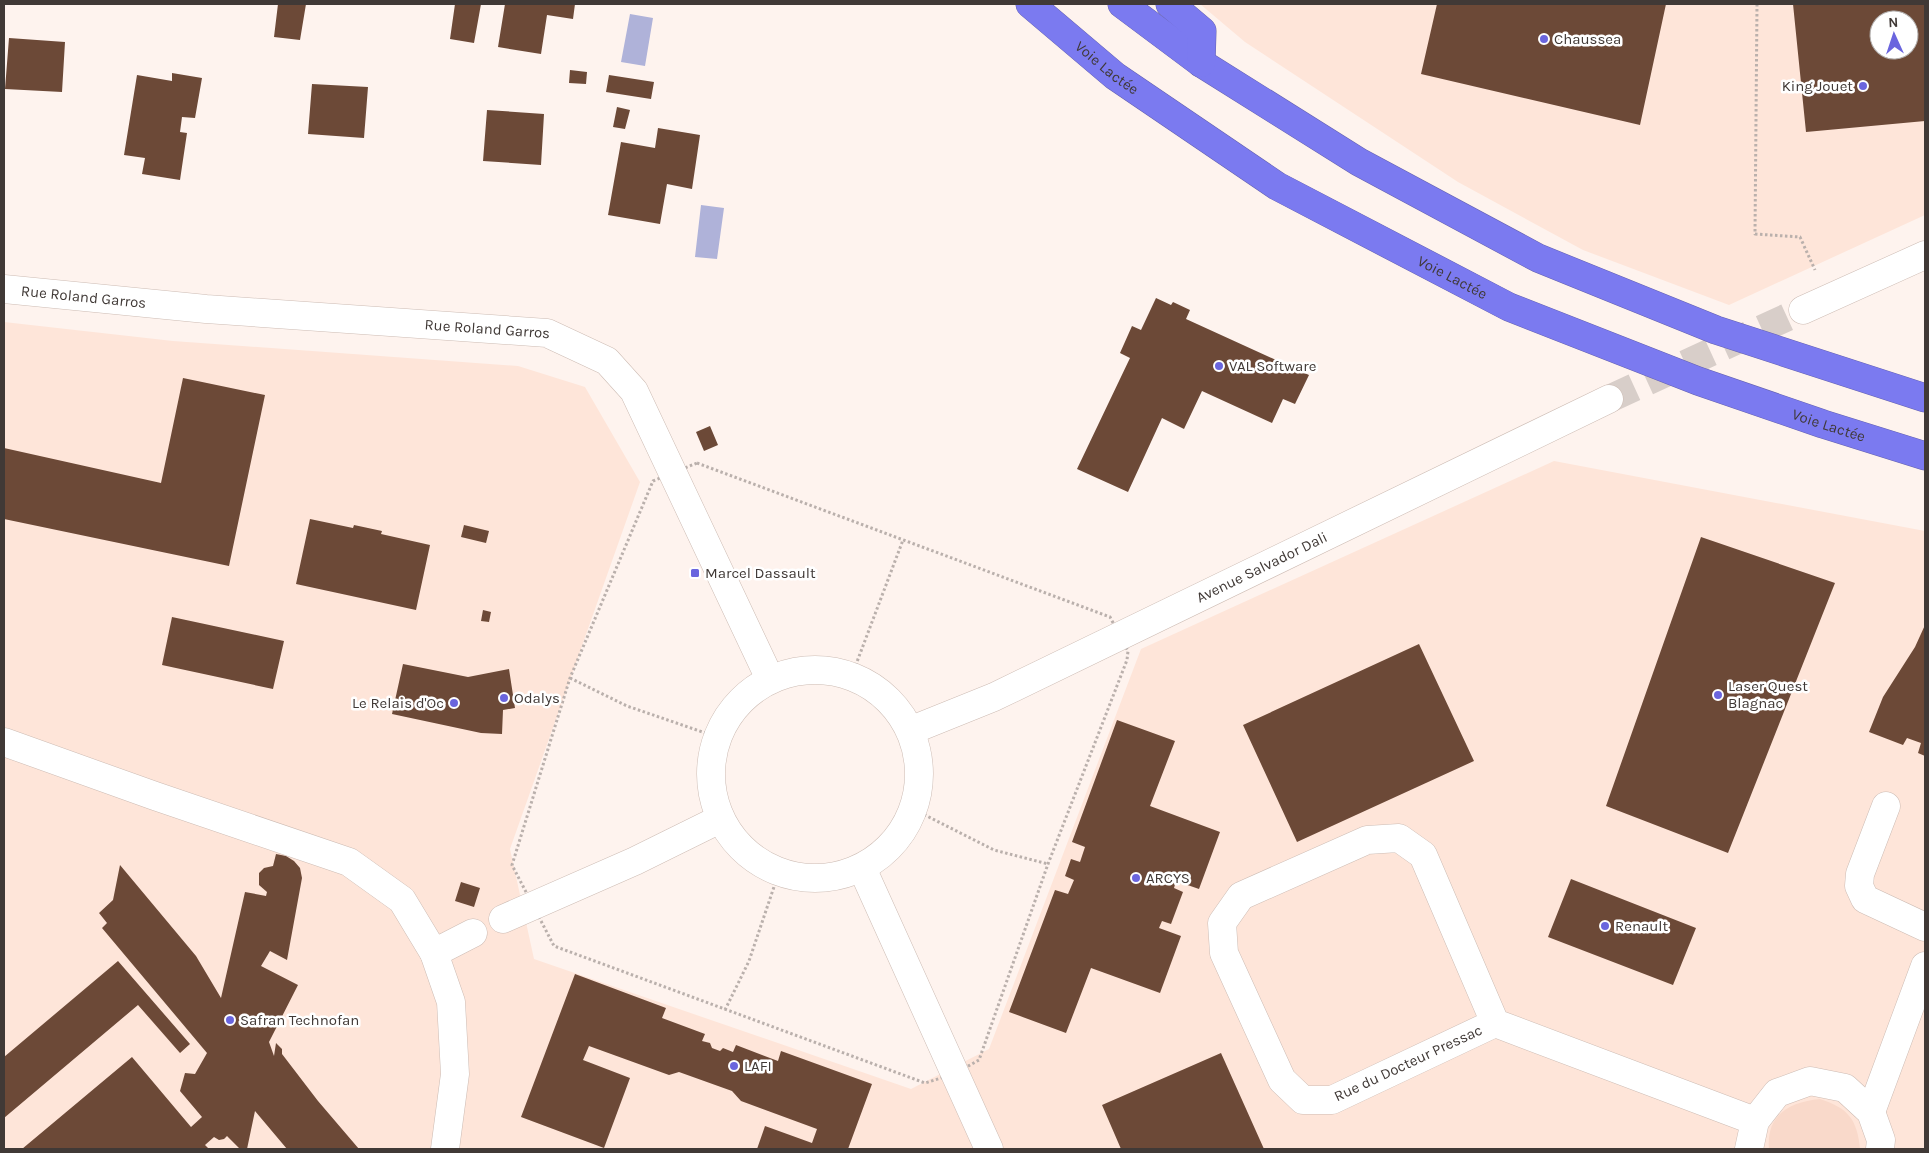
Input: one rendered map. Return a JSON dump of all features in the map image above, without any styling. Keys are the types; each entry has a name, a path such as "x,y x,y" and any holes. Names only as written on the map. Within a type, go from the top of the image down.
{"highway":[{"name":"Voie Lactée","path":"1030,4 1115,76 1277,186 1509,307 1698,381 1823,424 1925,456"},
{"path":"1122,4 1202,63 1359,162 1538,258 1716,330 1925,398"},
{"path":"1170,4 1202,31 1202,63"}],"street":[{"path":"1803,310 1925,255"},
{"name":"Rue Roland Garros","path":"4,289 206,308 546,333 607,360 634,391 770,679"},
{"name":"Avenue Salvador Dali","path":"912,730 994,697 1609,399"},
{"path":"810,668 852,674 887,697 912,730 921,770 915,810 894,844 862,868 821,879 779,872 745,851 720,819 712,792 710,764 717,737 736,706 748,694 770,679 810,668"},
{"path":"4,742 349,862 402,900 434,953 451,1002 455,1074 445,1149"},
{"path":"1886,806 1860,874 1859,886 1865,899 1925,927"},
{"path":"503,919 635,861 720,819"},
{"name":"Rue du Docteur Pressac","path":"1496,1022 1332,1100 1303,1100 1282,1080 1224,953 1222,923 1241,896 1367,840 1399,838 1423,855 1496,1022 1754,1121"},
{"path":"862,868 989,1149"},
{"path":"434,953 473,933"},
{"path":"1871,1112 1925,966"},
{"path":"1749,1149 1754,1121 1777,1093 1810,1082 1845,1088 1871,1112 1881,1140 1880,1149"}],"path":[{"path":"1757,4 1755,234 1800,237 1816,273"},
{"path":"653,481 570,678 512,865 554,946 926,1083 954,1074 979,1060 1048,864 1127,660 1128,651 1110,617 697,463"},
{"path":"852,674 903,540"},
{"path":"570,678 627,706 717,737"},
{"path":"915,810 994,850 1048,864"},
{"path":"726,1010 749,961 779,872"}],"shaded area":[{"path":"1200,4 1925,4 1925,215 1729,305 1583,250 1458,182 1245,42"},
{"path":"4,322 173,341 518,366 585,387 640,482 510,849 534,959 911,1089 989,1049 1141,649 1554,461 1925,531 1925,1149 4,1149"},
{"path":"1820,1099 1838,1106 1849,1116 1859,1139 1860,1149 1769,1149 1771,1127 1782,1112 1799,1103"}],"water":[{"path":"630,14 653,18 645,66 621,62"},
{"path":"701,205 724,208 717,259 695,257"}],"building":[{"path":"278,4 306,4 300,40 274,37"},
{"path":"455,4 481,4 474,43 450,39"},
{"path":"505,4 575,4 573,19 547,15 541,54 498,47"},
{"name":"Chaussea","path":"1437,4 1666,4 1640,125 1421,74"},
{"name":"King Jouet","path":"1793,4 1925,4 1925,121 1806,132"},
{"path":"9,38 65,42 62,92 5,89"},
{"path":"570,70 587,72 586,84 569,83"},
{"path":"172,73 202,78 195,118 182,117 180,132 187,133 180,180 142,174 145,158 124,155 137,75 172,81"},
{"path":"609,75 654,82 651,99 606,92"},
{"path":"312,84 368,87 364,138 308,134"},
{"path":"617,107 630,110 625,129 613,127"},
{"path":"487,110 544,114 541,165 483,161"},
{"path":"658,128 700,135 692,189 667,184 660,224 608,215 621,142 655,148"},
{"path":"1156,298 1171,305 1173,302 1190,310 1186,319 1309,375 1295,404 1283,399 1272,423 1202,391 1184,429 1162,418 1128,492 1077,469 1130,358 1120,353 1132,326 1141,330"},
{"path":"183,378 265,395 229,566 4,519 4,448 161,483"},
{"path":"710,426 718,445 704,451 696,432"},
{"path":"310,519 353,528 354,525 382,531 381,534 430,545 416,610 296,584"},
{"path":"464,525 489,531 486,543 461,537"},
{"name":"Laser Quest Blagnac","path":"1701,537 1835,583 1728,853 1606,806"},
{"path":"483,610 491,612 489,622 481,621"},
{"path":"172,617 284,641 273,689 162,665"},
{"path":"1925,625 1925,756 1918,753 1921,743 1907,738 1903,745 1869,732 1883,697 1915,647"},
{"path":"1419,644 1474,761 1297,842 1243,725"},
{"name":"Le Relais d'Oc","path":"403,664 468,677 509,669 515,708 503,710 502,734 481,733 392,714"},
{"name":"ARCYS","path":"1117,720 1175,741 1150,806 1220,832 1199,889 1176,881 1174,888 1183,892 1171,924 1162,921 1159,928 1181,936 1160,993 1091,968 1066,1033 1009,1012 1055,890 1068,894 1074,880 1065,876 1071,859 1080,862 1085,847 1072,842"},
{"name":"Safran Technofan","path":"276,854 286,856 294,861 300,868 302,878 287,960 270,951 261,966 298,985 269,1042 274,1056 276,1043 282,1049 282,1054 318,1101 359,1149 287,1149 255,1111 247,1149 240,1149 227,1136 219,1140 214,1137 205,1145 209,1149 22,1149 132,1057 191,1127 202,1117 180,1091 185,1073 195,1074 207,1053 102,928 107,923 99,913 113,900 120,865 196,956 221,998 245,892 266,896 267,892 259,885 259,873 264,868 273,866"},
{"path":"1571,879 1696,928 1673,985 1548,937"},
{"path":"461,882 480,888 474,907 455,901"},
{"path":"118,961 190,1044 180,1053 138,1005 4,1118 4,1057"},
{"name":"LAFI","path":"575,974 666,1008 662,1018 705,1034 702,1041 710,1043 712,1048 720,1051 723,1048 733,1052 736,1045 778,1061 781,1051 872,1084 848,1149 757,1149 765,1126 812,1143 817,1129 741,1101 732,1091 679,1072 669,1075 589,1046 583,1060 630,1078 604,1148 521,1117"},
{"path":"1221,1053 1264,1149 1121,1149 1102,1105"}],"tunnel":[{"path":"1609,399 1803,310"}],"place":[{"name":"Chaussea","path":"1544,39"},
{"name":"King Jouet","path":"1863,86"},
{"name":"VAL Software","path":"1219,366"},
{"name":"Marcel Dassault","path":"695,573"},
{"name":"Laser Quest Blagnac","path":"1718,695"},
{"name":"Odalys","path":"504,698"},
{"name":"Le Relais d'Oc","path":"454,703"},
{"name":"ARCYS","path":"1136,878"},
{"name":"Renault","path":"1605,926"},
{"name":"Safran Technofan","path":"230,1020"},
{"name":"LAFI","path":"734,1066"}]}
